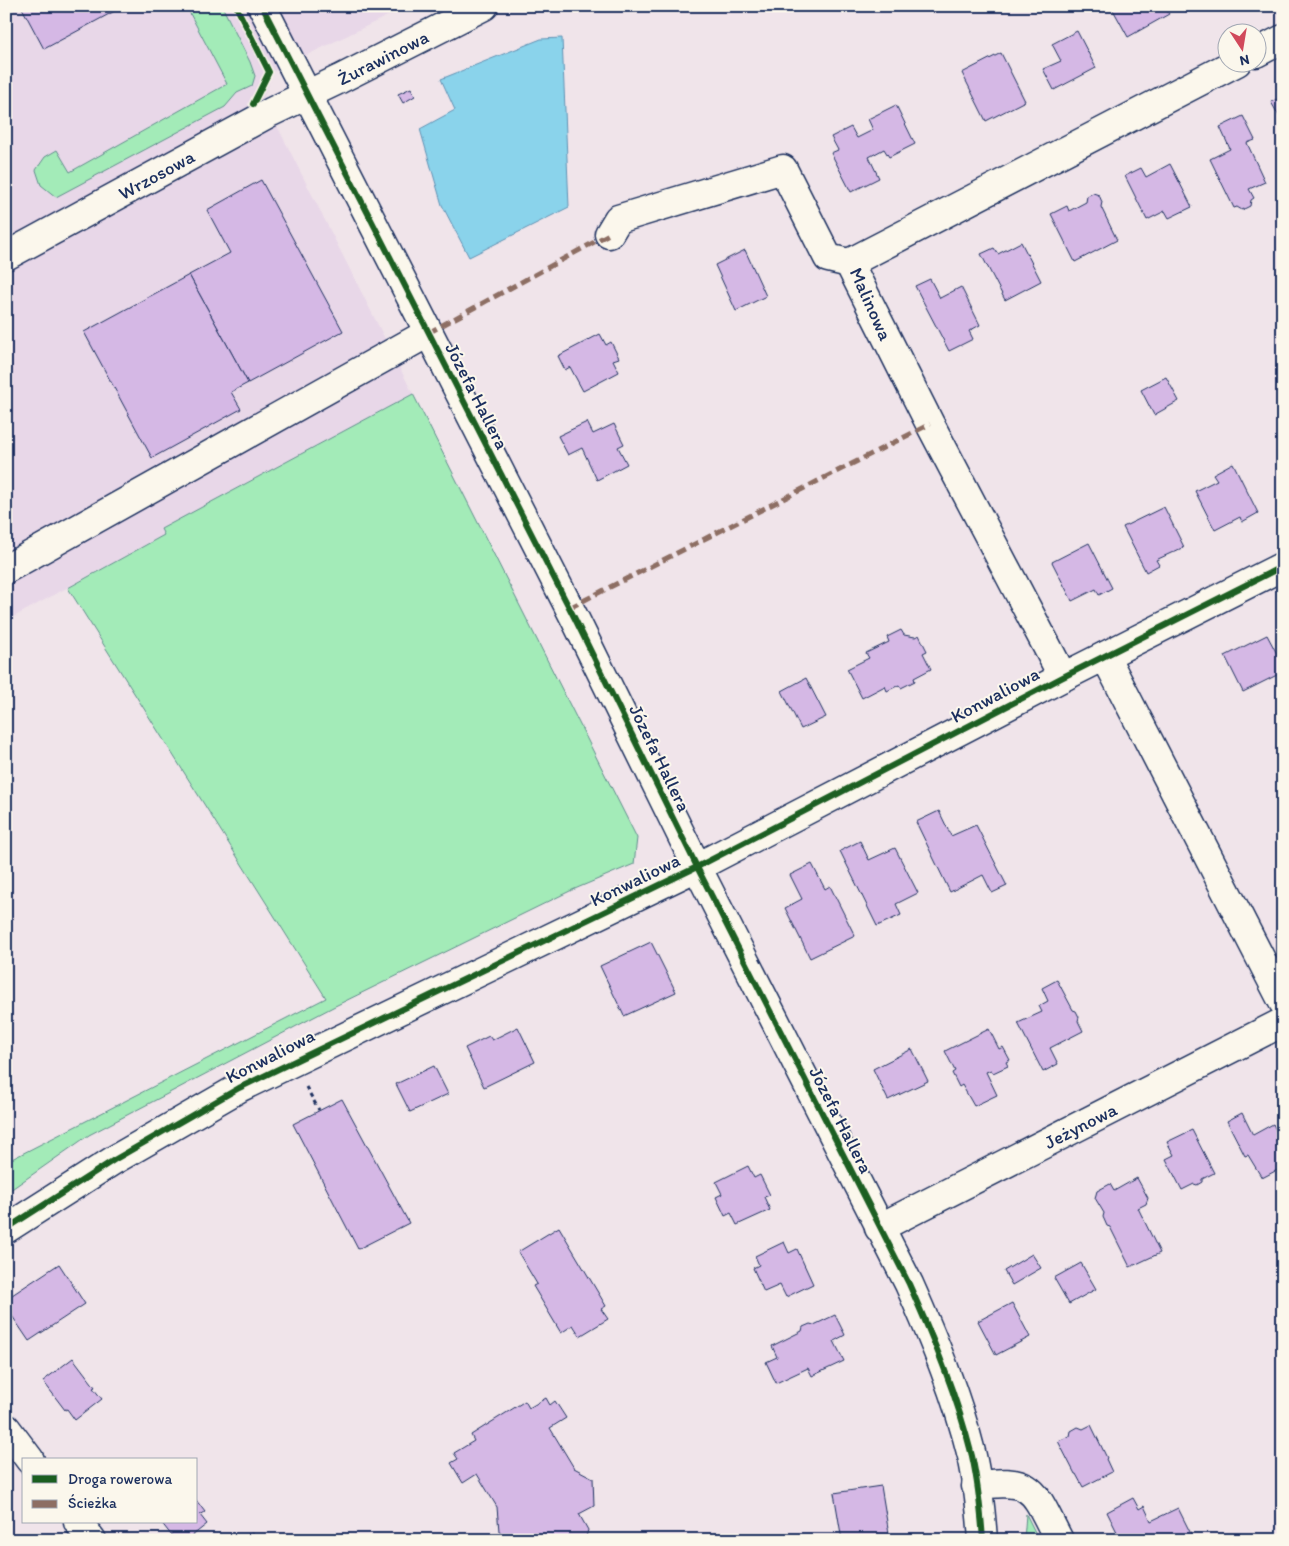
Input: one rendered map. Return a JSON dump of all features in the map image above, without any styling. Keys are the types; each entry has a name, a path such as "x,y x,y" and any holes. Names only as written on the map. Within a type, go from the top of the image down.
{"street":[{"name":"Józefa Hallera","path":"262,6 575,619 696,867 909,1284 932,1335 949,1380 972,1458 983,1540"},
{"name":"Żurawinowa","path":"307,93 340,79 484,6"},
{"path":"1266,47 1283,39"},
{"name":"Malinowa","path":"1063,677 930,424 849,263 1218,72"},
{"name":"Wrzosowa","path":"6,256 307,93"},
{"path":"609,234 618,219 783,170 828,258 849,263"},
{"path":"6,570 428,333"},
{"name":"Konwaliowa","path":"6,1229 114,1160 240,1088 302,1056 696,867 1063,677 1283,566"},
{"path":"1105,656 1283,1002"},
{"name":"Jeżynowa","path":"879,1228 1283,1022"},
{"path":"6,1428 28,1458"},
{"path":"976,1486 1001,1482 1021,1484 1036,1495 1059,1540"},
{"path":"80,1524 92,1540"}],"shaded area":[{"path":"6,6 408,6 274,71 263,98 413,394 162,529 164,535 6,621"}],"green space":[{"path":"186,6 222,6 250,62 255,76 252,86 237,93 225,107 56,197 41,185 36,170 45,157 57,150 70,172 227,84"},
{"path":"413,394 637,838 634,864 570,891 333,1007 89,1135 6,1193 6,1162 326,998 68,588 164,535 161,529"},
{"path":"1026,1514 1039,1540 1024,1540"}],"water":[{"path":"562,38 569,207 469,257 442,205 420,129 455,110 441,79 541,39"}],"building":[{"path":"21,6 124,6 44,49"},
{"path":"1111,6 1164,6 1169,14 1128,37"},
{"path":"1077,31 1096,68 1054,90 1043,69 1061,61 1052,44"},
{"path":"1001,53 1025,101 986,121 962,73"},
{"path":"411,88 415,96 403,103 398,94"},
{"path":"1283,96 1283,123 1271,102"},
{"path":"896,105 915,144 889,157 884,149 869,157 879,178 851,192 831,153 838,150 831,137 851,127 857,138 873,130 868,119"},
{"path":"1243,116 1255,140 1247,143 1265,182 1249,189 1254,198 1251,200 1250,206 1242,210 1237,207 1234,208 1210,159 1230,149 1220,127"},
{"path":"1170,164 1192,207 1169,218 1165,211 1147,220 1125,176 1141,168 1146,177"},
{"path":"261,180 343,331 248,383 189,275 230,253 207,210"},
{"path":"1093,193 1099,195 1102,202 1101,207 1117,240 1075,262 1051,214 1067,206 1069,211 1086,202 1087,196"},
{"path":"1021,242 1041,281 1005,300 981,254 994,248 998,254"},
{"path":"745,250 766,296 736,311 715,265"},
{"path":"189,275 248,383 231,392 241,409 152,458 84,332"},
{"path":"930,279 940,298 961,287 980,325 969,331 973,339 949,351 915,286"},
{"path":"600,334 606,345 611,342 619,358 613,360 619,372 583,391 570,367 565,370 558,356"},
{"path":"1166,377 1179,401 1154,415 1141,390"},
{"path":"587,422 593,434 614,424 624,444 618,447 627,464 597,480 582,448 568,455 558,436"},
{"path":"1233,463 1258,513 1242,522 1240,517 1215,530 1195,491 1217,480 1213,474"},
{"path":"1164,507 1184,547 1156,560 1159,565 1146,572 1123,527"},
{"path":"1089,543 1112,588 1099,595 1096,589 1072,601 1052,562"},
{"path":"901,630 904,635 915,637 919,635 927,651 923,653 931,669 914,678 915,681 901,688 899,685 887,691 885,686 862,698 847,669 869,658 866,653 889,642 887,637"},
{"path":"1267,635 1283,665 1283,672 1243,692 1225,656"},
{"path":"806,678 826,717 801,729 782,691"},
{"path":"939,811 951,836 976,825 1007,886 992,893 983,875 950,892 916,822"},
{"path":"860,841 869,860 895,848 918,893 896,904 901,915 877,926 840,851"},
{"path":"812,864 825,889 830,886 855,936 810,958 785,908 802,899 790,875"},
{"path":"651,942 676,992 624,1016 600,966"},
{"path":"1057,980 1073,1010 1076,1011 1083,1031 1050,1048 1058,1064 1043,1072 1018,1023 1042,1012 1039,1006 1048,1001 1042,988"},
{"path":"518,1027 535,1062 484,1087 465,1048 489,1036 492,1040"},
{"path":"989,1029 999,1049 1003,1047 1010,1060 1006,1062 1008,1066 993,1073 991,1070 986,1072 997,1095 974,1106 962,1085 959,1087 952,1073 955,1071 945,1051"},
{"path":"912,1049 928,1081 888,1100 873,1069"},
{"path":"434,1066 448,1094 410,1112 396,1084"},
{"path":"342,1099 409,1223 358,1249 293,1124"},
{"path":"1242,1113 1253,1135 1273,1124 1283,1144 1283,1167 1262,1178 1248,1155 1245,1156 1227,1121"},
{"path":"1192,1130 1214,1173 1202,1179 1202,1182 1197,1185 1194,1184 1182,1190 1166,1159 1174,1155 1167,1142"},
{"path":"748,1166 754,1178 760,1175 770,1195 764,1197 770,1210 737,1225 731,1213 725,1216 716,1197 722,1194 716,1182"},
{"path":"1137,1178 1148,1198 1146,1204 1138,1208 1160,1253 1130,1267 1110,1227 1107,1226 1103,1217 1104,1213 1095,1198 1097,1191 1110,1184 1114,1191"},
{"path":"559,1227 606,1306 601,1309 608,1319 580,1336 573,1325 561,1333 533,1286 537,1284 518,1252"},
{"path":"784,1242 789,1253 797,1249 813,1284 786,1297 780,1285 764,1292 753,1268 759,1265 755,1256"},
{"path":"1032,1254 1041,1268 1012,1285 1004,1271"},
{"path":"1081,1263 1096,1289 1069,1304 1054,1278"},
{"path":"59,1264 85,1304 29,1341 6,1307 6,1299"},
{"path":"1012,1303 1030,1337 996,1355 978,1321"},
{"path":"835,1315 845,1335 834,1341 844,1361 812,1376 808,1368 776,1383 766,1362 777,1357 772,1346 802,1331 803,1327 810,1324 814,1325"},
{"path":"73,1358 102,1399 75,1420 43,1381"},
{"path":"546,1398 550,1405 555,1401 566,1418 550,1428 574,1468 593,1478 594,1506 579,1514 588,1530 585,1540 540,1540 539,1538 536,1540 512,1540 499,1531 497,1507 477,1474 463,1483 451,1463 458,1459 454,1453 474,1441 471,1435 525,1401 529,1408"},
{"path":"1091,1425 1112,1472 1083,1487 1058,1441 1070,1436 1071,1431 1078,1427 1083,1429"},
{"path":"881,1486 890,1540 842,1540 834,1493"},
{"path":"1133,1498 1139,1509 1144,1506 1151,1521 1178,1508 1193,1538 1189,1540 1121,1540 1107,1512"},
{"path":"198,1503 205,1512 200,1515 207,1524 187,1540 175,1540 163,1524 198,1524"},
{"path":"252,1533 257,1540 243,1540"}],"marked path":[{"path":"428,333 609,234"},
{"path":"569,608 930,424"}],"cycle path":[{"path":"236,6 269,72 253,104"},
{"path":"262,6 575,619 697,867 909,1284 944,1368 966,1434 976,1477 983,1540"},
{"path":"6,1229 114,1160 239,1088 697,867 1063,677 1283,566"}]}
